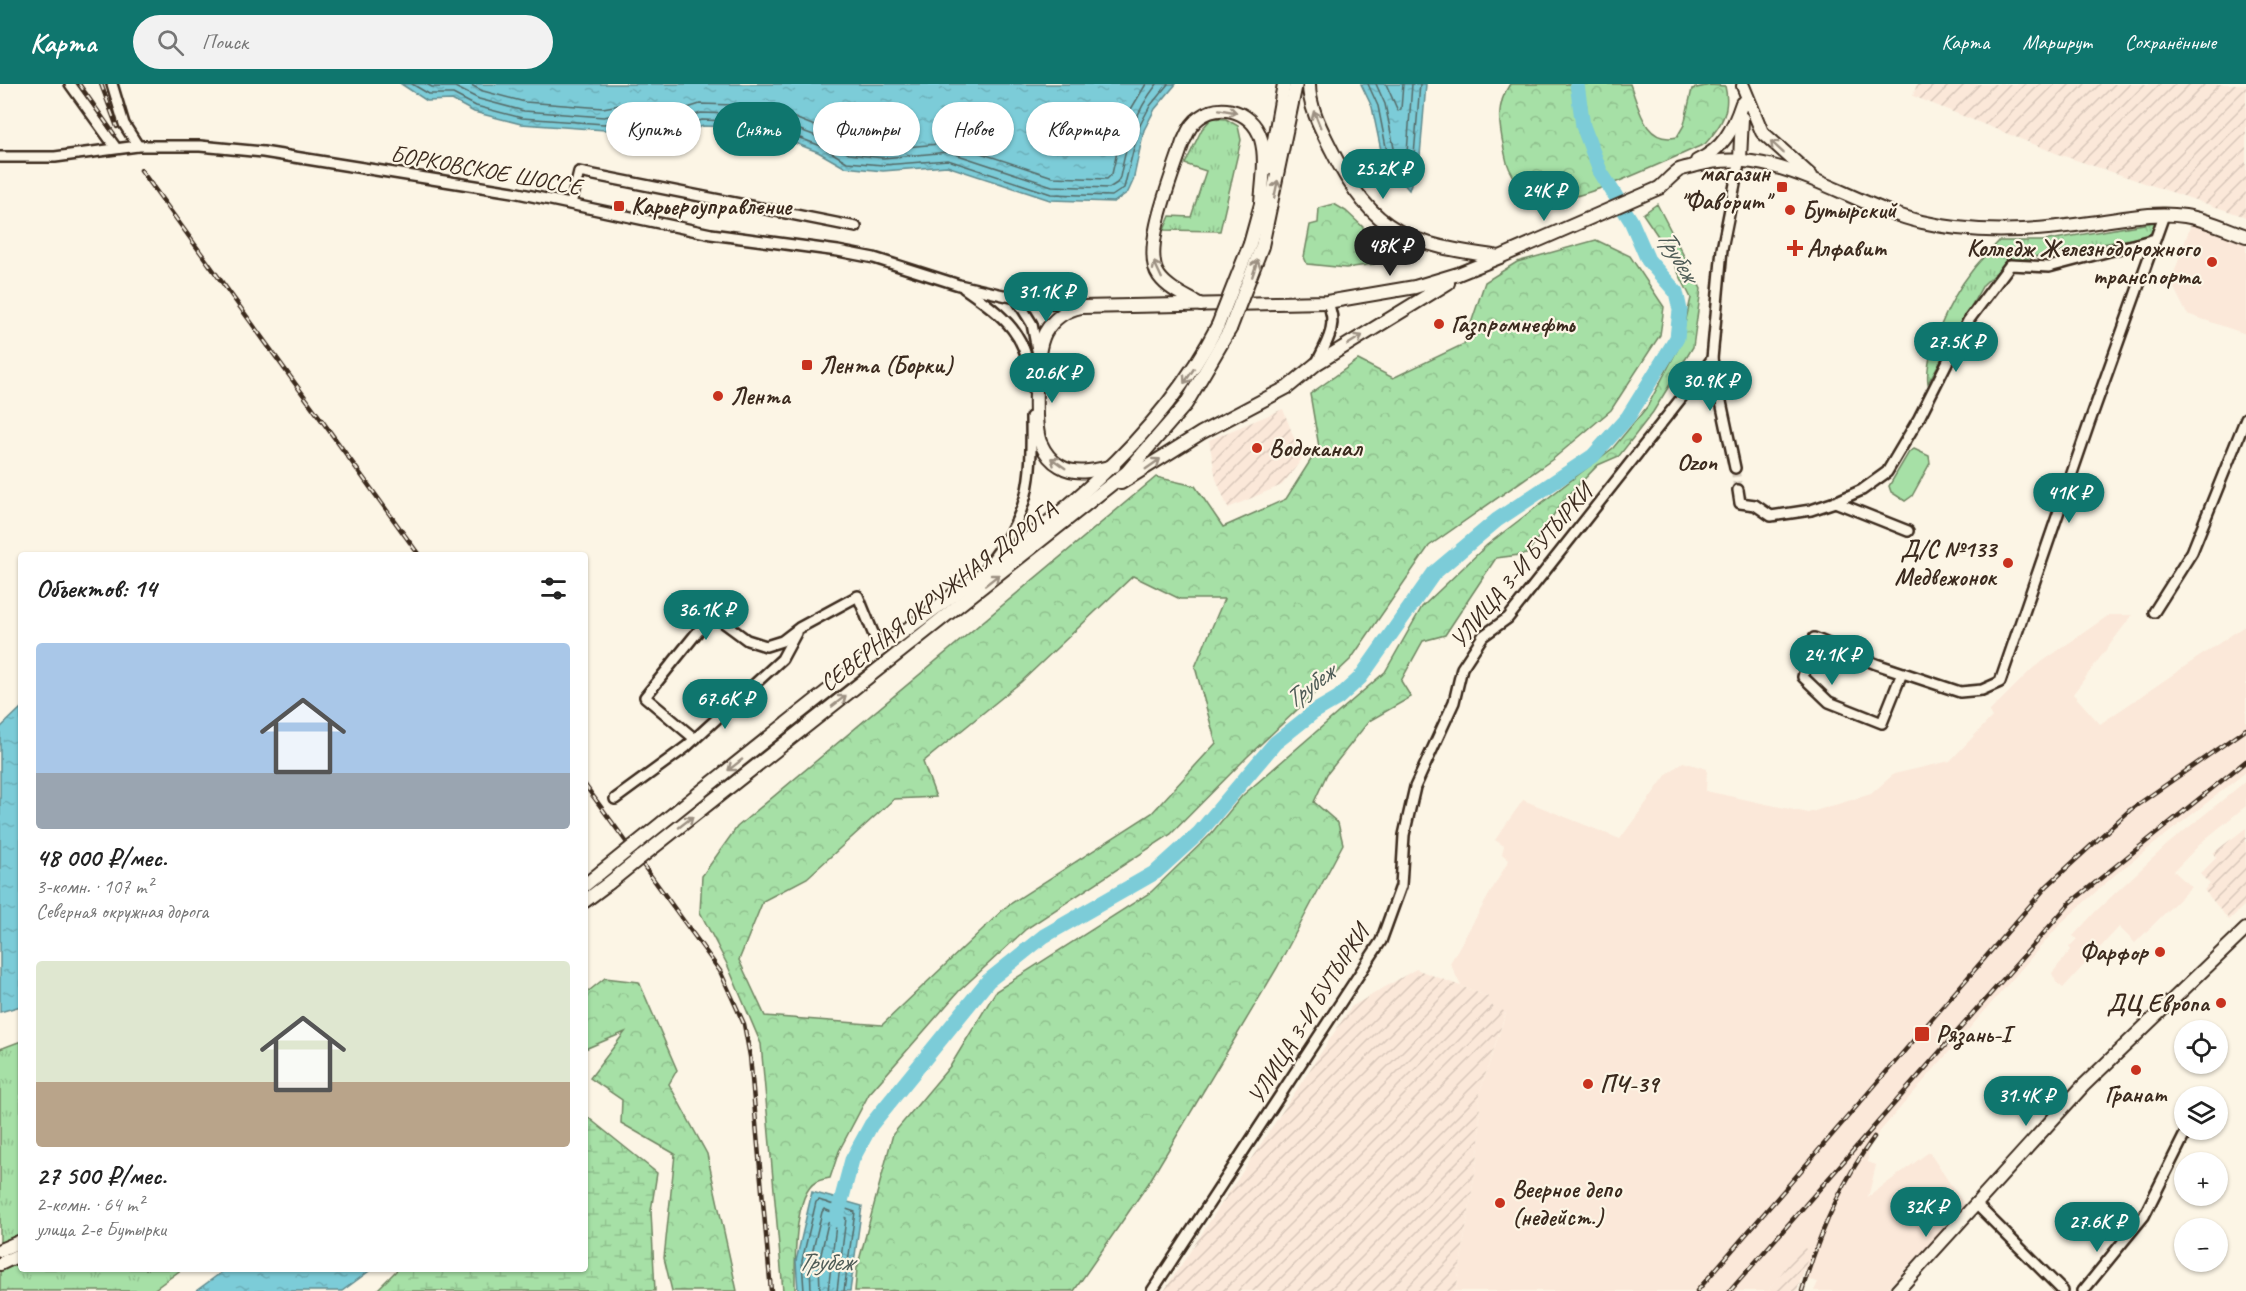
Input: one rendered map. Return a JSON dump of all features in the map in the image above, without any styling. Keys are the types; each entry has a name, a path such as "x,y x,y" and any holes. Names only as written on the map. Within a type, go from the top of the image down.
{"main road":[{"path":"1256,245 1261,204 1284,84"},
{"name":"СЕВЕРНАЯ ОКРУЖНАЯ ДОРОГА","path":"588,884 605,878 640,858 1102,493 1141,457 1186,404 1224,327 1256,245 1296,84"},
{"path":"1309,84 1314,110 1335,157 1352,186 1383,221 1418,242 1442,249 1500,257"},
{"path":"1740,159 1743,85"},
{"path":"1743,85 1762,132 1822,184"},
{"path":"1114,466 1082,472 1061,467 1052,460 1040,441 1037,363 1046,332 1068,310 1081,307 1327,302 1404,289 1458,274 1659,188 1680,170 1706,157 1725,142 1732,132 1742,103"},
{"path":"1202,306 1166,284 1158,275 1153,250 1183,142 1191,126 1203,115 1219,109 1232,110 1244,116 1255,126 1263,151 1261,204"},
{"path":"1680,170 1710,161 1740,159 1762,163 1911,219 1941,226 2038,230 2131,216 2164,214 2186,216 2246,236"},
{"path":"1102,493 1138,475 1201,433 1288,387 1316,364 1458,274"},
{"name":"СЕВЕРНАЯ ОКРУЖНАЯ ДОРОГА","path":"588,898 632,847 1114,466 1170,404 1224,327"},
{"path":"1897,1291 2083,1086 2246,929"},
{"path":"0,1250 18,1242"},
{"path":"0,1264 18,1255"}],"street":[{"path":"70,84 116,148"},
{"path":"112,84 124,124 138,146"},
{"name":"БОРКОВСКОЕ ШОССЕ","path":"0,157 56,156 138,146 200,146 273,153 513,192 711,234 838,251 874,258 959,285"},
{"path":"1735,464 1712,359 1722,249 1740,159"},
{"path":"571,204 579,171 856,227"},
{"path":"1902,673 1882,723 1829,702 1803,676 1814,638 1876,664 1960,692 1982,690 2000,682 2164,214"},
{"path":"1738,490 1740,503 1755,505 1771,516 1811,510 1862,490 1887,472 1919,418 1968,321 2010,265 2049,267 2155,239"},
{"path":"959,285 1016,298 1081,307"},
{"path":"959,285 990,307 1019,335 1027,356 1031,378 1032,448 1027,498 1007,542 980,574"},
{"path":"1016,298 1032,324 1037,363"},
{"path":"1316,364 1332,327 1332,312 1327,302"},
{"name":"УЛИЦА 3-И БУТЫРКИ","path":"1152,1291 1381,941 1401,886 1404,835 1415,787 1454,702 1462,668 1483,636 1508,618 1712,359"},
{"path":"2154,612 2192,552 2246,418"},
{"path":"1835,502 1908,531"},
{"path":"695,739 645,697 708,616 716,615 756,645 775,644 799,628 858,596 880,650"},
{"path":"615,799 695,739 782,659 799,628"},
{"path":"2083,1291 2144,1216 2182,1140"},
{"path":"1977,1205 2063,1291"}],"shaded area":[{"path":"1917,84 2246,84 2246,217 2058,154 1913,96"},
{"name":"Колледж Железнодорожного транспорта","path":"2191,224 2246,243 2246,334 2187,314 2171,282"},
{"path":"1283,409 1302,459 1282,485 1228,508 1216,479 1209,440"},
{"path":"2109,615 2132,615 2073,694 2100,724 2246,625 2246,772 2116,874 2062,922 1868,1145 1868,1162 1876,1165 1868,1197 1929,1152 1965,1206 1885,1291 1814,1291 1818,1282 1809,1280 1805,1268 1794,1258 1768,1291 1456,1291 1479,1147 1480,1091 1506,1013 1486,1003 1489,997 1461,986 1450,963 1509,860 1502,854 1504,846 1495,840 1523,800 1620,839 1667,774 1683,762 1707,769 1706,791 1808,813 1871,794 1894,774 1950,761 1992,717 1989,712 2033,668"},
{"path":"2246,781 2246,806 2204,840 2174,871 2191,887 2135,943 2119,927 2063,988 2056,982 2052,973 2071,950 2069,947 2077,939 2073,936 2096,911 2168,844"},
{"path":"2246,828 2246,904 2229,920 2204,890 2210,884 2200,874 2216,858 2213,853"},
{"path":"1416,969 1489,997 1486,1003 1506,1012 1480,1091 1479,1147 1456,1291 1164,1291 1351,1007"},
{"path":"1802,1246 1810,1252 1797,1291 1768,1291"}],"green space":[{"path":"1510,84 1630,84 1640,113 1650,130 1666,138 1677,137 1684,125 1692,89 1710,85 1725,86 1727,103 1720,124 1705,144 1601,188 1560,200 1545,200 1530,194 1518,183 1507,161 1501,136 1500,110"},
{"path":"1212,118 1226,119 1238,126 1241,140 1220,231 1164,230 1170,216 1191,217 1206,171 1185,164 1202,129"},
{"path":"1334,204 1346,211 1380,243 1378,261 1374,264 1346,268 1307,264 1304,257 1310,225 1318,223 1319,208"},
{"path":"1657,204 1701,289 1693,347 1653,412 1619,456 1598,465 1563,501 1527,554 1496,558 1445,635 1423,641 1401,681 1411,697 1369,721 1327,774 1314,802 1338,823 1343,844 1277,968 1148,1184 1074,1291 855,1291 857,1268 893,1134 951,1065 996,991 1151,892 1210,835 1242,796 1385,672 1422,607 1487,545 1613,448 1647,407 1680,345 1691,298 1666,248 1643,214"},
{"path":"2156,222 2151,235 2007,262 1983,285 1928,383 1930,356 1948,310 1971,272 1999,241 2043,241"},
{"path":"1596,240 1630,256 1664,307 1660,335 1611,410 1553,459 1429,546 1351,659 1247,757 1171,834 1026,929 959,991 869,1094 839,1151 830,1178 817,1181 808,1189 799,1216 795,1291 783,1291 761,1044 727,964 700,912 702,876 737,827 1156,477 1195,486 1223,527 1286,499 1319,447 1310,394 1358,360 1393,378 1464,344 1485,282 1517,262","holes":["1133,576 1180,599 1224,599 1195,667 1216,743 1152,813 1007,906 882,1025 765,1016 739,960 763,901 807,878 894,799 936,797 923,762 1021,682"]},
{"path":"1914,449 1929,456 1930,463 1912,496 1905,501 1891,492 1889,486 1909,452"},
{"path":"605,978 639,982 677,1070 669,1084 707,1154 737,1291 672,1291 664,1258 675,1154 621,1123 622,1100 590,1078 625,1032 588,1048 588,992"},
{"path":"18,1042 18,1272 178,1272 152,1291 0,1291 0,1049"},
{"path":"588,1117 657,1173 651,1211 655,1291 376,1291 395,1272 588,1272"}],"water":[{"path":"401,84 1176,84 1155,109 1144,130 1140,149 1140,102 1026,102 1026,156 1138,156 1128,192 1114,202 1050,200 947,166 883,171 844,167 825,156 920,156 920,102 813,102 813,150 801,145 801,102 713,102 713,126 701,127 701,102 606,102 605,130 521,124 474,112 452,100 427,101"},
{"path":"1361,84 1426,84 1420,156 1409,190 1383,160 1372,107"},
{"path":"18,711 18,1007 0,1012 0,728"},
{"name":"Трубеж","path":"812,1192 862,1206 850,1291 798,1291 796,1261"},
{"path":"222,1272 368,1272 342,1291 196,1291"}],"waterway":[{"name":"Трубеж","path":"836,1220 852,1160 871,1125 988,981 1044,936 1156,872 1199,833 1275,743 1314,712 1338,698 1360,678 1434,573 1497,520 1593,456 1628,417 1677,338 1680,310 1676,292 1648,260 1631,221 1600,171 1583,126 1577,84"}],"tunnel":[{"path":"1735,468 1738,490"}],"railway":[{"path":"79,84 114,134"},
{"path":"101,84 117,127"},
{"path":"141,170 417,552"},
{"path":"1697,1291 2047,886 2130,810 2246,729"},
{"path":"1730,1291 2070,903 2246,761"},
{"path":"588,789 720,971 744,1024 750,1056 771,1291"},
{"path":"1802,1291 1815,1250 1841,1191 1874,1137"}],"place":[{"name":"магазин \"Фаворит\"","path":"1782,187"},
{"name":"Карьероуправление","path":"619,206"},
{"name":"Бутырский","path":"1790,210"},
{"name":"Алфавит","path":"1795,248"},
{"name":"Колледж Железнодорожного транспорта","path":"2212,262"},
{"name":"Газпромнефть","path":"1439,324"},
{"name":"Лента (Борки)","path":"807,365"},
{"name":"Лента","path":"718,396"},
{"name":"Ozon","path":"1697,438"},
{"name":"Водоканал","path":"1257,448"},
{"name":"Д/С №133 Медвежонок","path":"2008,563"},
{"name":"Фарфор","path":"2160,952"},
{"name":"ДЦ Европа","path":"2221,1003"},
{"name":"Рязань-I","path":"1922,1034"},
{"name":"Гранат","path":"2136,1070"},
{"name":"ПЧ-39","path":"1588,1084"},
{"name":"Веерное депо (недейст.)","path":"1500,1203"}]}
